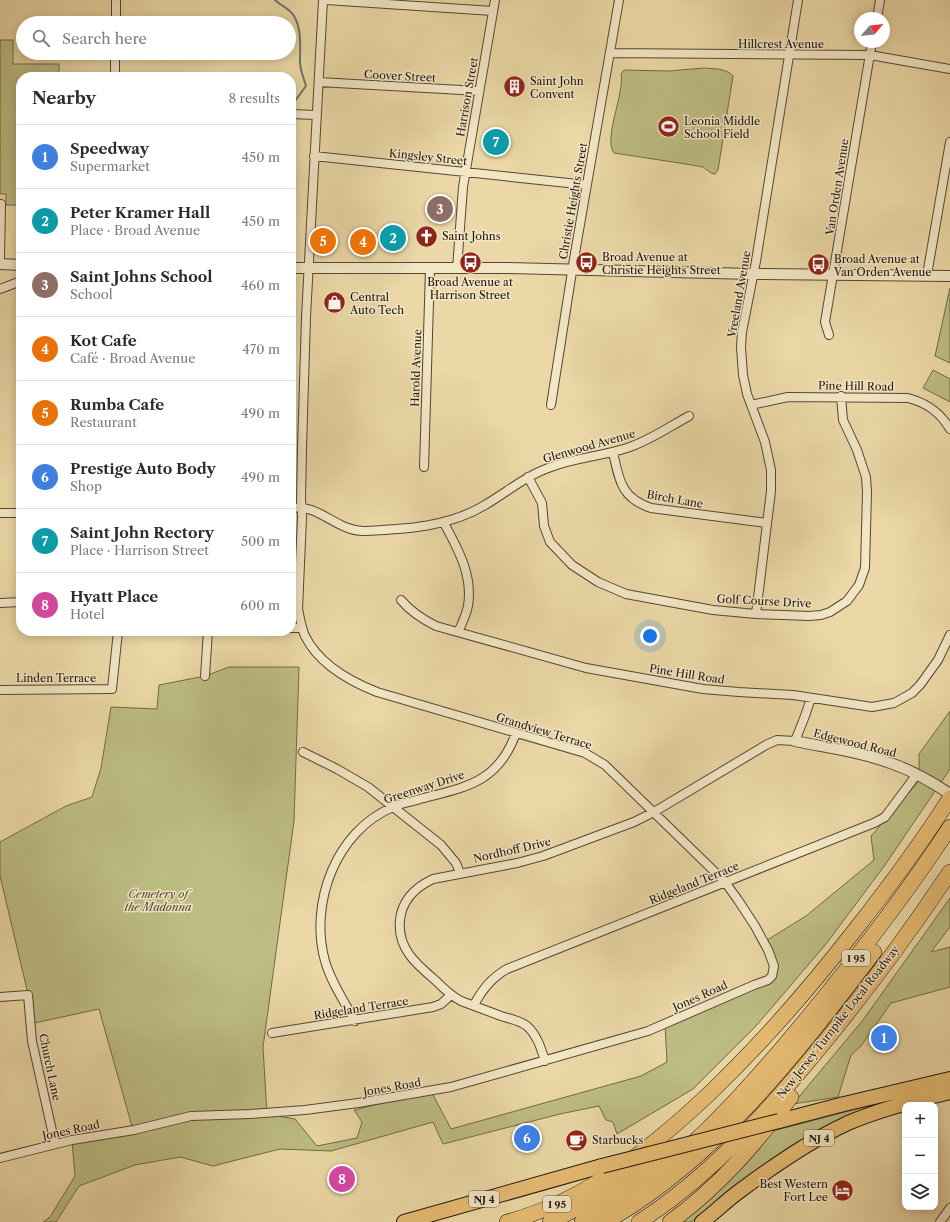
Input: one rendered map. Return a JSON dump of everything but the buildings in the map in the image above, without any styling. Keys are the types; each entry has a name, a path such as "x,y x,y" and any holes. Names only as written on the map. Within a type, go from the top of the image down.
{"highway":[{"name":"I 95","path":"507,1222 533,1214 558,1203 608,1175 668,1130 716,1087 775,1026 824,970 895,877 950,798"},
{"name":"I 95","path":"582,1222 657,1175 694,1144 732,1105 788,1042 849,967 900,900 950,827"},
{"name":"I 95","path":"605,1222 649,1194 687,1165 744,1109 797,1049 847,987 896,922 950,845"},
{"name":"New Jersey Turnpike Local Roadway","path":"639,1222 688,1187 729,1150 773,1104 828,1038 904,938 950,872"},
{"path":"670,1222 712,1189 744,1155 806,1078 828,1038"},
{"name":"NJ 4","path":"404,1222 602,1166 851,1102 950,1079"},
{"name":"NJ 4","path":"702,1222 736,1194 773,1168 832,1131 855,1120 879,1112 950,1092"},
{"path":"550,1222 582,1206 688,1144"}],"street":[{"path":"116,0 116,16"},
{"path":"324,0 411,3 494,11"},
{"name":"Grandview Terrace","path":"324,0 316,115 302,448 302,517 298,609 304,635 313,649 321,657 345,677 358,685 377,692 585,753 605,765 725,882 755,926 768,950 774,966 772,976"},
{"name":"Harrison Street","path":"457,269 459,225 465,171 495,0"},
{"name":"Christie Heights Street","path":"551,405 572,270 619,0"},
{"name":"Vreeland Avenue","path":"756,614 771,492 771,470 765,442 751,406 743,375 741,347 742,332 798,0"},
{"path":"878,12 880,0"},
{"name":"Van Orden Avenue","path":"829,335 826,322 871,48"},
{"name":"Hillcrest Avenue","path":"610,53 870,55 950,69"},
{"path":"115,60 115,72"},
{"name":"Coover Street","path":"319,82 479,91"},
{"path":"296,114 316,115"},
{"path":"927,275 948,167 950,142"},
{"name":"Kingsley Street","path":"314,156 587,185"},
{"path":"0,260 1,204"},
{"path":"0,264 16,265"},
{"path":"296,268 572,270 950,276"},
{"name":"Harold Avenue","path":"424,467 430,269"},
{"path":"0,289 16,283"},
{"name":"Pine Hill Road","path":"751,406 788,397 841,396 908,398 918,400 930,406 945,421 950,429"},
{"name":"Golf Course Drive","path":"528,478 542,503 544,526 550,542 572,565 605,586 626,594 713,610 756,614 810,616 830,612 843,604 854,594 863,576 865,568 866,477 857,450 843,420 841,396"},
{"name":"Glenwood Avenue","path":"296,508 301,507 317,511 350,529 363,531 412,528 444,522 485,506 528,478 549,468 642,443 689,416"},
{"name":"Birch Lane","path":"613,452 620,482 629,496 643,505 651,508 767,523"},
{"path":"0,513 16,513"},
{"path":"444,522 462,558 468,579 468,606 458,632"},
{"name":"Pine Hill Road","path":"401,600 414,613 436,626 586,668 704,689 793,695 872,707 894,703 912,693 920,685 938,660 950,635"},
{"path":"0,603 16,602"},
{"path":"296,628 302,628"},
{"name":"Linden Terrace","path":"0,690 112,689 117,636"},
{"path":"205,676 208,636"},
{"path":"794,741 811,698"},
{"name":"Greenway Drive","path":"355,1020 335,987 325,961 321,933 322,905 330,876 343,851 362,828 378,815 393,807 460,789 486,776 502,762 508,753 516,733"},
{"name":"Nordhoff Drive","path":"545,1060 539,1043 534,1034 526,1025 517,1020 502,1016 451,995 415,963 406,952 400,936 400,919 406,902 418,888 433,879 517,863 543,856 627,825 654,812 766,745 783,740 794,741"},
{"name":"Edgewood Road","path":"794,741 838,749 894,764 917,774 950,794"},
{"path":"303,752 357,780 393,807 440,845 456,863 460,873"},
{"name":"Ridgeland Terrace","path":"474,1005 484,988 491,980 507,969 874,823 885,817 917,774"},
{"name":"Jones Road","path":"0,1158 72,1140 134,1130 191,1116 305,1110 358,1104 451,1087 648,1031 768,980 772,976"},
{"name":"Church Lane","path":"0,997 28,994 32,1041 55,1144"},
{"name":"Ridgeland Terrace","path":"272,1033 433,1007 440,1004 451,995"},
{"path":"940,1222 950,1208"}],"green space":[{"path":"0,40 13,40 13,64 59,64 59,72 16,72 16,205 6,205 6,194 0,194"},
{"name":"Leonia Middle School Field","path":"704,68 723,70 733,76 718,170 715,174 703,167 614,153 611,146 612,126 620,92 621,74 624,70 669,71"},
{"path":"950,288 950,363 935,356"},
{"path":"933,370 950,379 950,402 923,388"},
{"name":"Cemetery of the Madonna","path":"229,667 299,667 294,821 263,1047 267,1114 295,1119 317,1146 357,1138 362,1122 354,1110 431,1091 451,1129 641,1076 667,1062 665,1024 772,975 764,942 806,916 874,860 871,836 919,781 919,754 950,711 950,769 885,865 826,944 756,1026 693,1089 617,1134 613,1122 606,1120 599,1106 560,1114 443,1144 433,1122 331,1151 280,1149 213,1166 180,1157 135,1165 79,1186 56,1222 43,1222 50,1217 75,1176 72,1140 133,1130 99,1009 30,1024 28,994 0,876 0,842 66,806 92,797 101,768 111,707 157,709 159,685 205,676"},
{"path":"950,898 950,927 931,952 950,947 950,987 891,1003 861,1046 851,1055 838,1097 793,1104 863,1020"},
{"path":"883,1102 833,1123 743,1184 691,1222 675,1222 769,1132"}],"waterway":[{"path":"275,0 294,16"},
{"path":"296,19 300,39 300,65 306,86 296,100"}],"place":[{"name":"Saint John Convent","path":"515,87"},
{"name":"Leonia Middle School Field","path":"669,127"},
{"name":"Saint John Rectory","path":"496,142"},
{"name":"Saint Johns School","path":"440,209"},
{"name":"Saint Johns","path":"426,236"},
{"name":"Peter Kramer Hall","path":"393,238"},
{"name":"Rumba Cafe","path":"323,241"},
{"name":"Kot Cafe","path":"363,242"},
{"name":"Broad Avenue at Harrison Street","path":"470,262"},
{"name":"Broad Avenue at Christie Heights Street","path":"586,263"},
{"name":"Broad Avenue at Van Orden Avenue","path":"818,265"},
{"name":"Central Auto Tech","path":"335,303"},
{"name":"Speedway","path":"884,1038"},
{"name":"Prestige Auto Body","path":"527,1138"},
{"name":"Starbucks","path":"576,1140"},
{"name":"Hyatt Place","path":"342,1179"},
{"name":"Best Western Fort Lee","path":"843,1190"}]}
